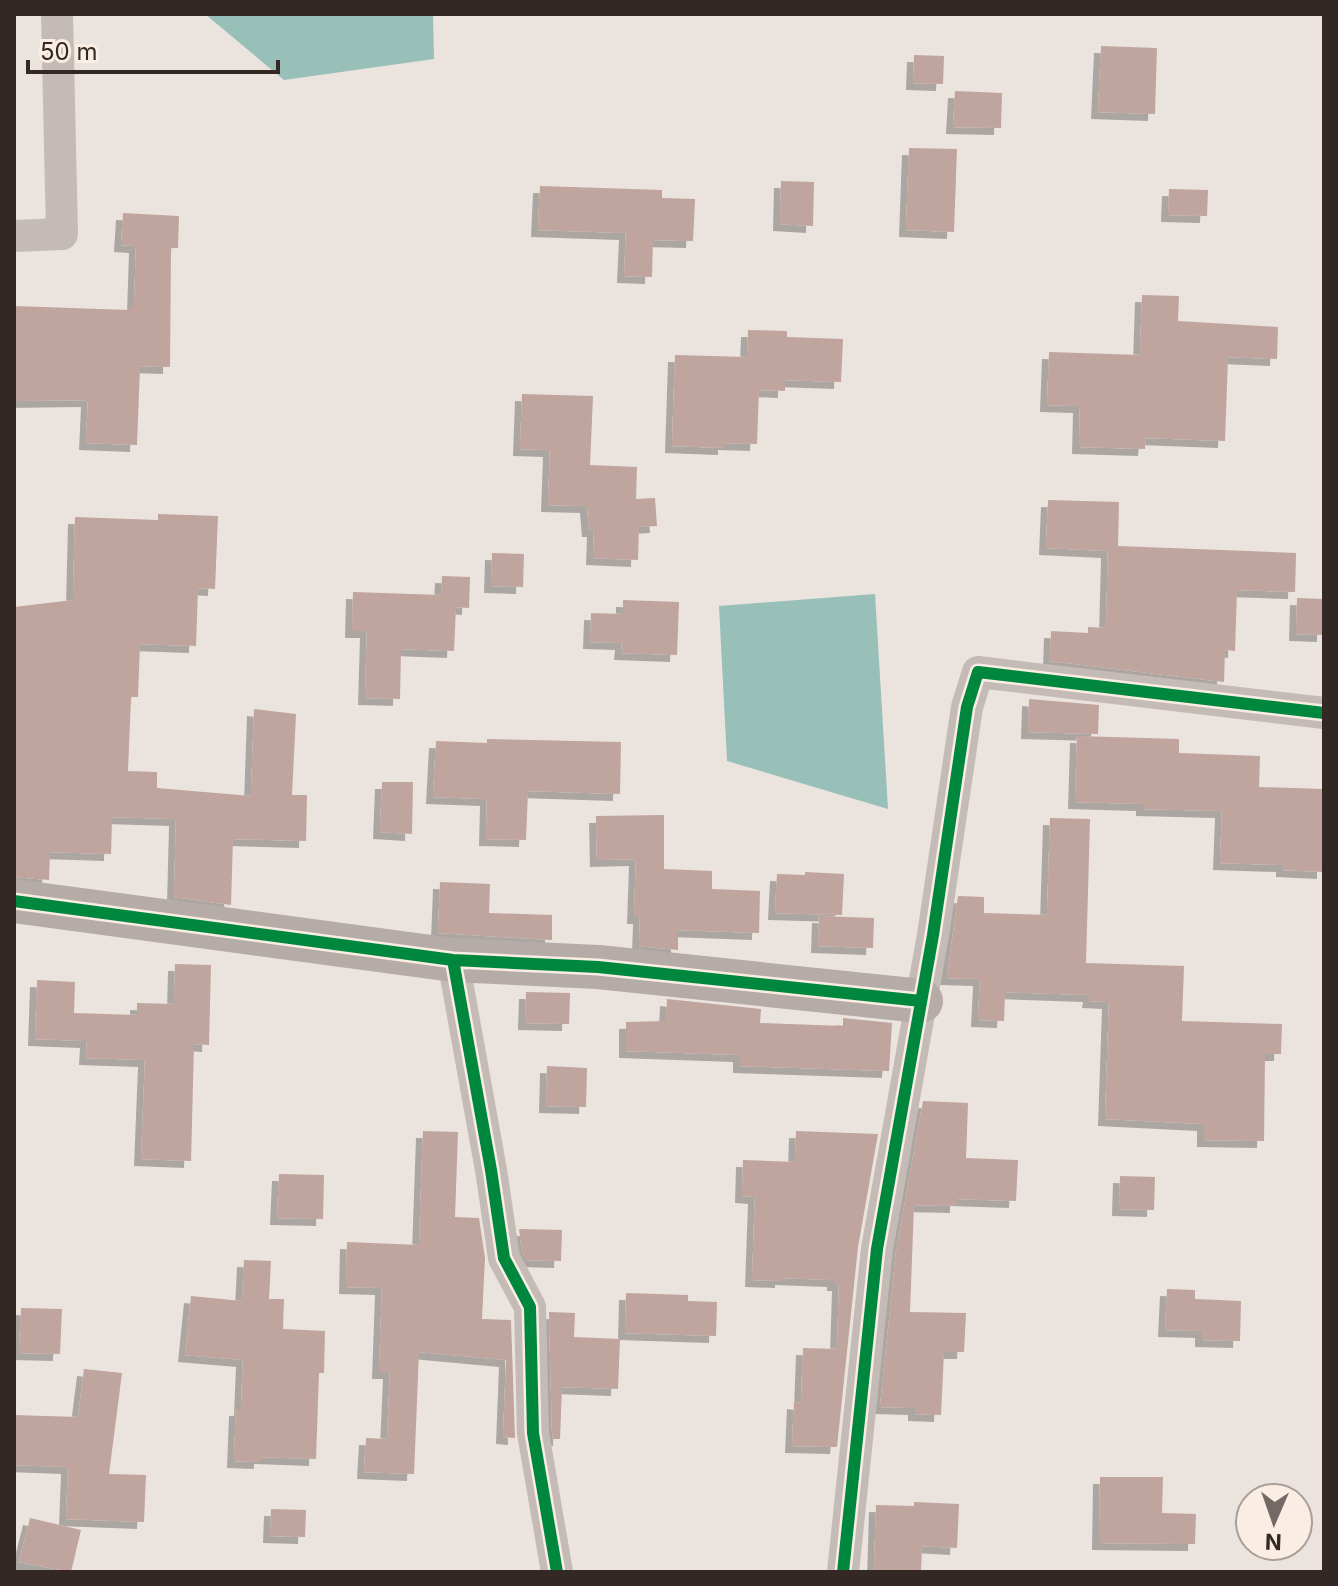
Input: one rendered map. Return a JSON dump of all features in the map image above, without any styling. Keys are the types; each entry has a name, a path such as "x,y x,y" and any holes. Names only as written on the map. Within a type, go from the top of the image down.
{"street":[{"path":"14,236 62,234 57,14"},
{"path":"843,1572 877,1249 921,1001 967,707 978,672 1324,713"},
{"path":"14,901 453,960 598,967 921,1001"},
{"path":"453,960 504,1258 530,1307 533,1433 557,1572"}],"water":[{"path":"205,14 433,14 434,59 284,80"},
{"path":"875,594 888,809 727,761 719,606"}],"building":[{"path":"1101,46 1157,48 1155,114 1098,112"},
{"path":"914,55 944,56 943,84 913,83"},
{"path":"955,91 1002,93 1001,128 953,127"},
{"path":"909,148 957,149 954,232 906,230"},
{"path":"781,181 814,182 813,226 780,224"},
{"path":"540,186 662,190 662,198 695,199 693,241 653,240 652,277 624,276 626,233 538,230"},
{"path":"1169,189 1208,190 1207,216 1168,215"},
{"path":"123,213 179,216 178,248 171,248 170,367 140,366 137,445 86,443 88,400 14,401 14,306 129,310 129,306 134,306 136,246 121,245"},
{"path":"1142,295 1179,296 1178,321 1278,327 1277,359 1228,357 1225,441 1146,438 1145,449 1079,447 1080,406 1047,405 1049,352 1140,355"},
{"path":"748,330 787,331 787,337 843,339 841,382 785,380 785,391 759,390 757,444 725,443 725,448 672,446 675,355 747,357"},
{"path":"522,394 593,396 590,465 637,467 636,499 655,498 657,526 639,527 638,560 593,558 594,530 589,530 587,506 548,505 550,450 520,449"},
{"path":"1048,500 1119,502 1118,546 1296,553 1295,592 1237,590 1235,651 1225,650 1224,682 1050,661 1051,631 1088,633 1088,627 1106,628 1108,551 1046,548"},
{"path":"158,514 218,516 215,589 198,588 196,646 140,644 138,697 131,697 128,771 157,772 157,788 251,796 254,709 296,714 292,795 307,795 306,841 233,839 231,905 174,897 176,819 112,817 111,854 50,852 49,880 14,877 14,607 73,600 75,517 158,520"},
{"path":"492,553 524,554 523,587 491,586"},
{"path":"442,576 470,577 469,608 456,607 454,651 401,649 400,699 365,698 367,631 352,631 353,592 441,595"},
{"path":"1297,598 1324,599 1324,635 1296,634"},
{"path":"623,600 679,602 677,655 621,653 622,643 590,642 591,613 623,614"},
{"path":"1029,699 1099,705 1098,734 1028,732"},
{"path":"1077,736 1179,739 1179,753 1260,756 1259,787 1324,789 1324,872 1283,870 1283,865 1220,863 1222,811 1143,809 1143,804 1075,802"},
{"path":"487,739 621,742 620,794 528,791 526,840 486,839 487,799 433,797 436,741 487,743"},
{"path":"382,782 413,782 412,834 380,832"},
{"path":"664,815 664,869 712,871 712,889 760,891 759,933 678,930 678,950 639,946 640,917 634,917 636,859 597,860 596,816"},
{"path":"1050,818 1090,819 1086,963 1184,966 1182,1021 1282,1024 1281,1054 1265,1054 1264,1141 1204,1140 1204,1124 1105,1119 1109,1002 1089,1001 1090,995 1005,992 1004,1021 978,1020 980,979 947,978 958,896 984,897 984,913 1047,915"},
{"path":"805,872 844,874 842,915 775,913 777,874 805,875"},
{"path":"440,882 490,884 489,913 552,915 552,940 438,933"},
{"path":"819,916 874,918 873,948 818,946"},
{"path":"175,964 211,965 209,1045 194,1044 191,1161 141,1159 145,1060 86,1058 87,1041 35,1039 37,980 75,982 74,1013 137,1015 137,1003 174,1004"},
{"path":"526,992 570,993 569,1024 525,1023"},
{"path":"667,999 761,1009 760,1023 843,1026 843,1018 892,1023 889,1071 740,1066 740,1055 626,1051 626,1022 666,1021"},
{"path":"547,1066 587,1068 586,1107 546,1106"},
{"path":"923,1101 968,1103 966,1158 1018,1160 1016,1201 957,1199 957,1206 914,1205 910,1312 966,1313 964,1352 944,1352 941,1415 915,1414 915,1408 880,1407 896,1252"},
{"path":"423,1131 458,1132 455,1217 479,1218 485,1258 482,1319 511,1320 515,1438 503,1437 506,1360 419,1352 414,1474 364,1472 366,1438 387,1439 390,1372 379,1372 382,1288 346,1287 347,1242 419,1245"},
{"path":"796,1131 878,1134 858,1247 837,1447 792,1446 794,1402 801,1403 803,1348 837,1349 839,1284 834,1284 834,1280 752,1280 755,1197 742,1196 743,1160 795,1162"},
{"path":"279,1174 324,1175 323,1219 277,1218"},
{"path":"1120,1176 1155,1177 1154,1210 1119,1209"},
{"path":"519,1229 562,1230 561,1261 526,1260"},
{"path":"244,1260 271,1261 269,1299 284,1299 283,1329 325,1331 324,1373 319,1373 316,1459 261,1457 261,1462 234,1461 236,1409 241,1409 243,1360 185,1355 191,1296 242,1301"},
{"path":"1167,1289 1195,1290 1195,1299 1241,1301 1240,1341 1202,1340 1202,1331 1165,1330"},
{"path":"626,1293 688,1295 688,1301 717,1302 716,1336 625,1333"},
{"path":"21,1308 62,1309 60,1354 19,1353"},
{"path":"549,1312 575,1313 574,1337 620,1339 618,1389 562,1387 560,1439 553,1439 552,1431"},
{"path":"84,1369 122,1373 109,1474 146,1475 144,1522 66,1519 68,1467 14,1465 14,1415 78,1417"},
{"path":"1100,1477 1163,1477 1162,1513 1196,1514 1195,1544 1099,1543"},
{"path":"914,1502 959,1504 957,1548 922,1546 921,1572 874,1572 876,1505 914,1506"},
{"path":"271,1509 306,1510 305,1537 270,1536"},
{"path":"30,1518 81,1530 71,1572 19,1562"}],"cycle path":[{"path":"843,1572 877,1249 933,935 967,707 978,672 1324,713"},
{"path":"14,901 453,960 598,967 921,1001"},
{"path":"453,960 504,1258 530,1307 533,1433 557,1572"}]}
